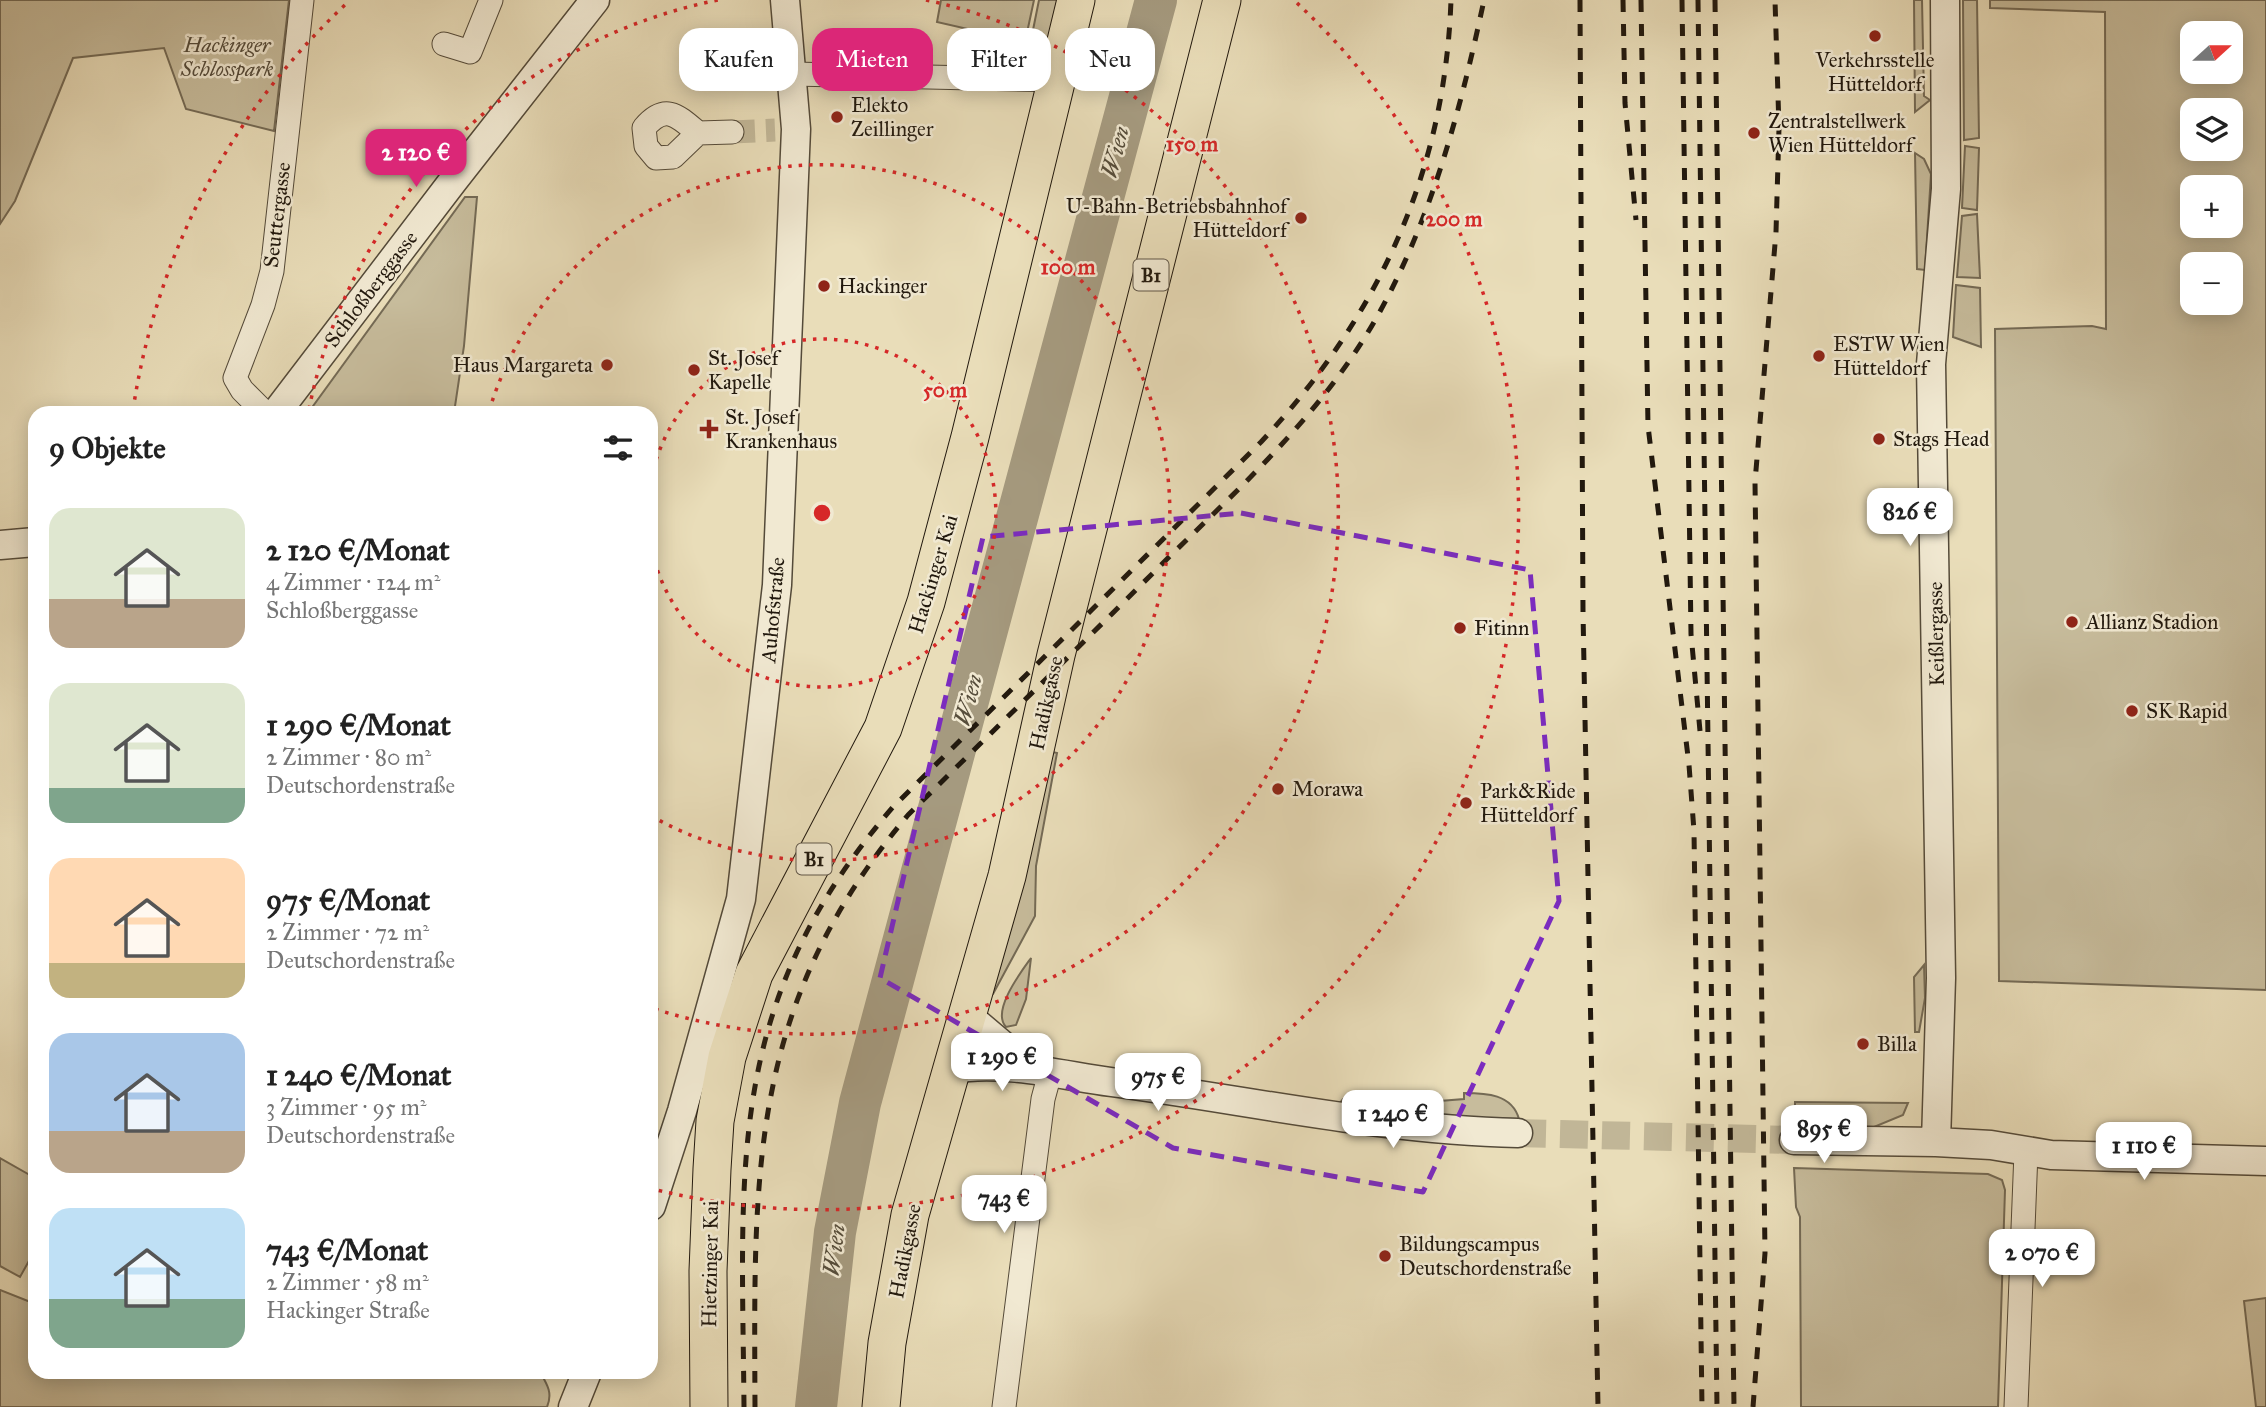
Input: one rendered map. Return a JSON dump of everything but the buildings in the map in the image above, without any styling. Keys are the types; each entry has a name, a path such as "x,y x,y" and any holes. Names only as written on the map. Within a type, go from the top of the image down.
{"main road":[{"name":"Hackinger Kai","path":"715,1121 727,1057 754,974 883,728 926,602 943,546 1076,0"},
{"name":"Hadikgasse","path":"881,1407 887,1343 910,1215 1007,876 1056,655 1222,0"},
{"name":"Hietzinger Kai","path":"709,1407 708,1271 715,1121"}],"street":[{"name":"Seuttergasse","path":"258,406 242,390 235,378 263,305 272,271 302,0"},
{"path":"444,44 470,52 491,0"},
{"name":"Schloßberggasse","path":"281,406 453,180 595,0"},
{"name":"Auhofstraße","path":"785,0 788,28"},
{"name":"Keißlergasse","path":"1936,1142 1941,978 1931,363 1946,177 1945,0"},
{"path":"798,74 1058,80"},
{"name":"Auhofstraße","path":"658,1185 682,1111 741,899 777,584 786,130 791,91"},
{"path":"698,133 732,132"},
{"path":"0,545 28,543"},
{"path":"968,1016 1007,1049 1050,1073"},
{"path":"952,1069 978,1067 1050,1073 1390,1125 1518,1133"},
{"path":"1004,1407 1043,1099 1050,1073"},
{"path":"1794,1140 1936,1142 1991,1145 2026,1152 2266,1161"},
{"path":"2016,1407 2026,1152"}],"highlighted area":[{"path":"1241,513 1530,570 1559,901 1423,1192 1173,1148 880,978 983,537"}],"green space":[{"name":"Hackinger Schlosspark","path":"0,0 289,0 274,131 186,109 164,48 73,58 15,201 0,224"},
{"path":"941,0 1034,0 1028,28 963,28 937,22"},
{"path":"1039,0 1063,0 1052,49 1051,28 1033,28"},
{"path":"1914,0 1922,0 1924,96 1930,100 1915,112"},
{"path":"1963,0 1977,0 1979,138 1964,140"},
{"name":"SK Rapid","path":"1990,0 2266,0 2266,990 1999,981 1995,329 2092,326 2106,329 2105,12 1990,8"},
{"path":"1965,146 1979,148 1977,210 1962,208"},
{"path":"1915,153 1924,159 1931,174 1925,270 1917,269"},
{"path":"465,197 477,197 464,346 455,406 313,406"},
{"path":"1977,214 1980,278 1957,277 1962,216"},
{"path":"1956,285 1980,288 1981,347 1953,337"},
{"path":"1048,751 1057,753 1036,866 1035,916 993,994 989,996"},
{"path":"1031,958 1026,999 1016,1025 1006,1027 1002,1020 1005,1002"},
{"path":"1924,965 1925,998 1919,1032 1915,1032 1914,977"},
{"path":"1464,1093 1489,1095 1504,1100 1511,1104 1519,1119 1414,1116 1340,1103 1343,1099 1374,1097 1377,1106 1464,1099"},
{"path":"1795,1102 1908,1103 1903,1115 1874,1127 1795,1126"},
{"path":"0,1158 28,1174 28,1263 20,1277 0,1266"},
{"path":"1794,1168 1988,1174 2002,1180 2005,1190 1998,1407 1801,1407 1800,1217 1796,1207"},
{"path":"0,1290 28,1301 28,1379 544,1379 549,1397 547,1407 0,1407"},
{"path":"2266,1298 2266,1407 2256,1407 2244,1301"}],"shaded area":[{"path":"1136,0 1171,0 1167,9"}],"waterway":[{"name":"Wien","path":"816,1407 835,1232 860,1103 1156,0"}],"tunnel":[{"path":"732,132 775,130"},
{"path":"1518,1133 1794,1140"}],"railway":[{"path":"744,1407 743,1239 746,1163 754,1090 771,1019 798,950 838,879 893,807 1261,442 1303,394 1339,345 1371,293 1398,239 1419,183 1435,124 1446,64 1451,0"},
{"path":"755,1407 756,1242 761,1167 771,1094 789,1024 816,955 855,885 908,815 1254,473 1309,414 1357,350 1397,278 1429,201 1455,122 1484,0"},
{"path":"1580,0 1583,612 1598,1407"},
{"path":"1623,0 1625,103 1636,220"},
{"path":"1641,0 1648,426 1689,765 1694,831 1702,1407"},
{"path":"1682,0 1691,634 1700,731"},
{"path":"1698,0 1717,1407"},
{"path":"1715,0 1734,1407"},
{"path":"1753,1407 1765,1253 1755,482 1776,232 1779,128 1775,0"}],"place":[{"name":"Verkehrsstelle Hütteldorf","path":"1875,36"},
{"name":"Elekto Zeillinger","path":"837,117"},
{"name":"Zentralstellwerk Wien Hütteldorf","path":"1754,133"},
{"name":"U-Bahn-Betriebsbahnhof Hütteldorf","path":"1301,218"},
{"name":"Hackinger","path":"824,286"},
{"name":"ESTW Wien Hütteldorf","path":"1819,356"},
{"name":"Haus Margareta","path":"607,365"},
{"name":"St. Josef Kapelle","path":"694,370"},
{"name":"St. Josef Krankenhaus","path":"709,429"},
{"name":"Stags Head","path":"1879,439"},
{"name":"Allianz Stadion","path":"2072,622"},
{"name":"Fitinn","path":"1460,628"},
{"name":"SK Rapid","path":"2132,711"},
{"name":"Morawa","path":"1278,789"},
{"name":"Park&Ride Hütteldorf","path":"1466,803"},
{"name":"Billa","path":"1863,1044"},
{"name":"Bildungscampus Deutschordenstraße","path":"1385,1256"}]}
